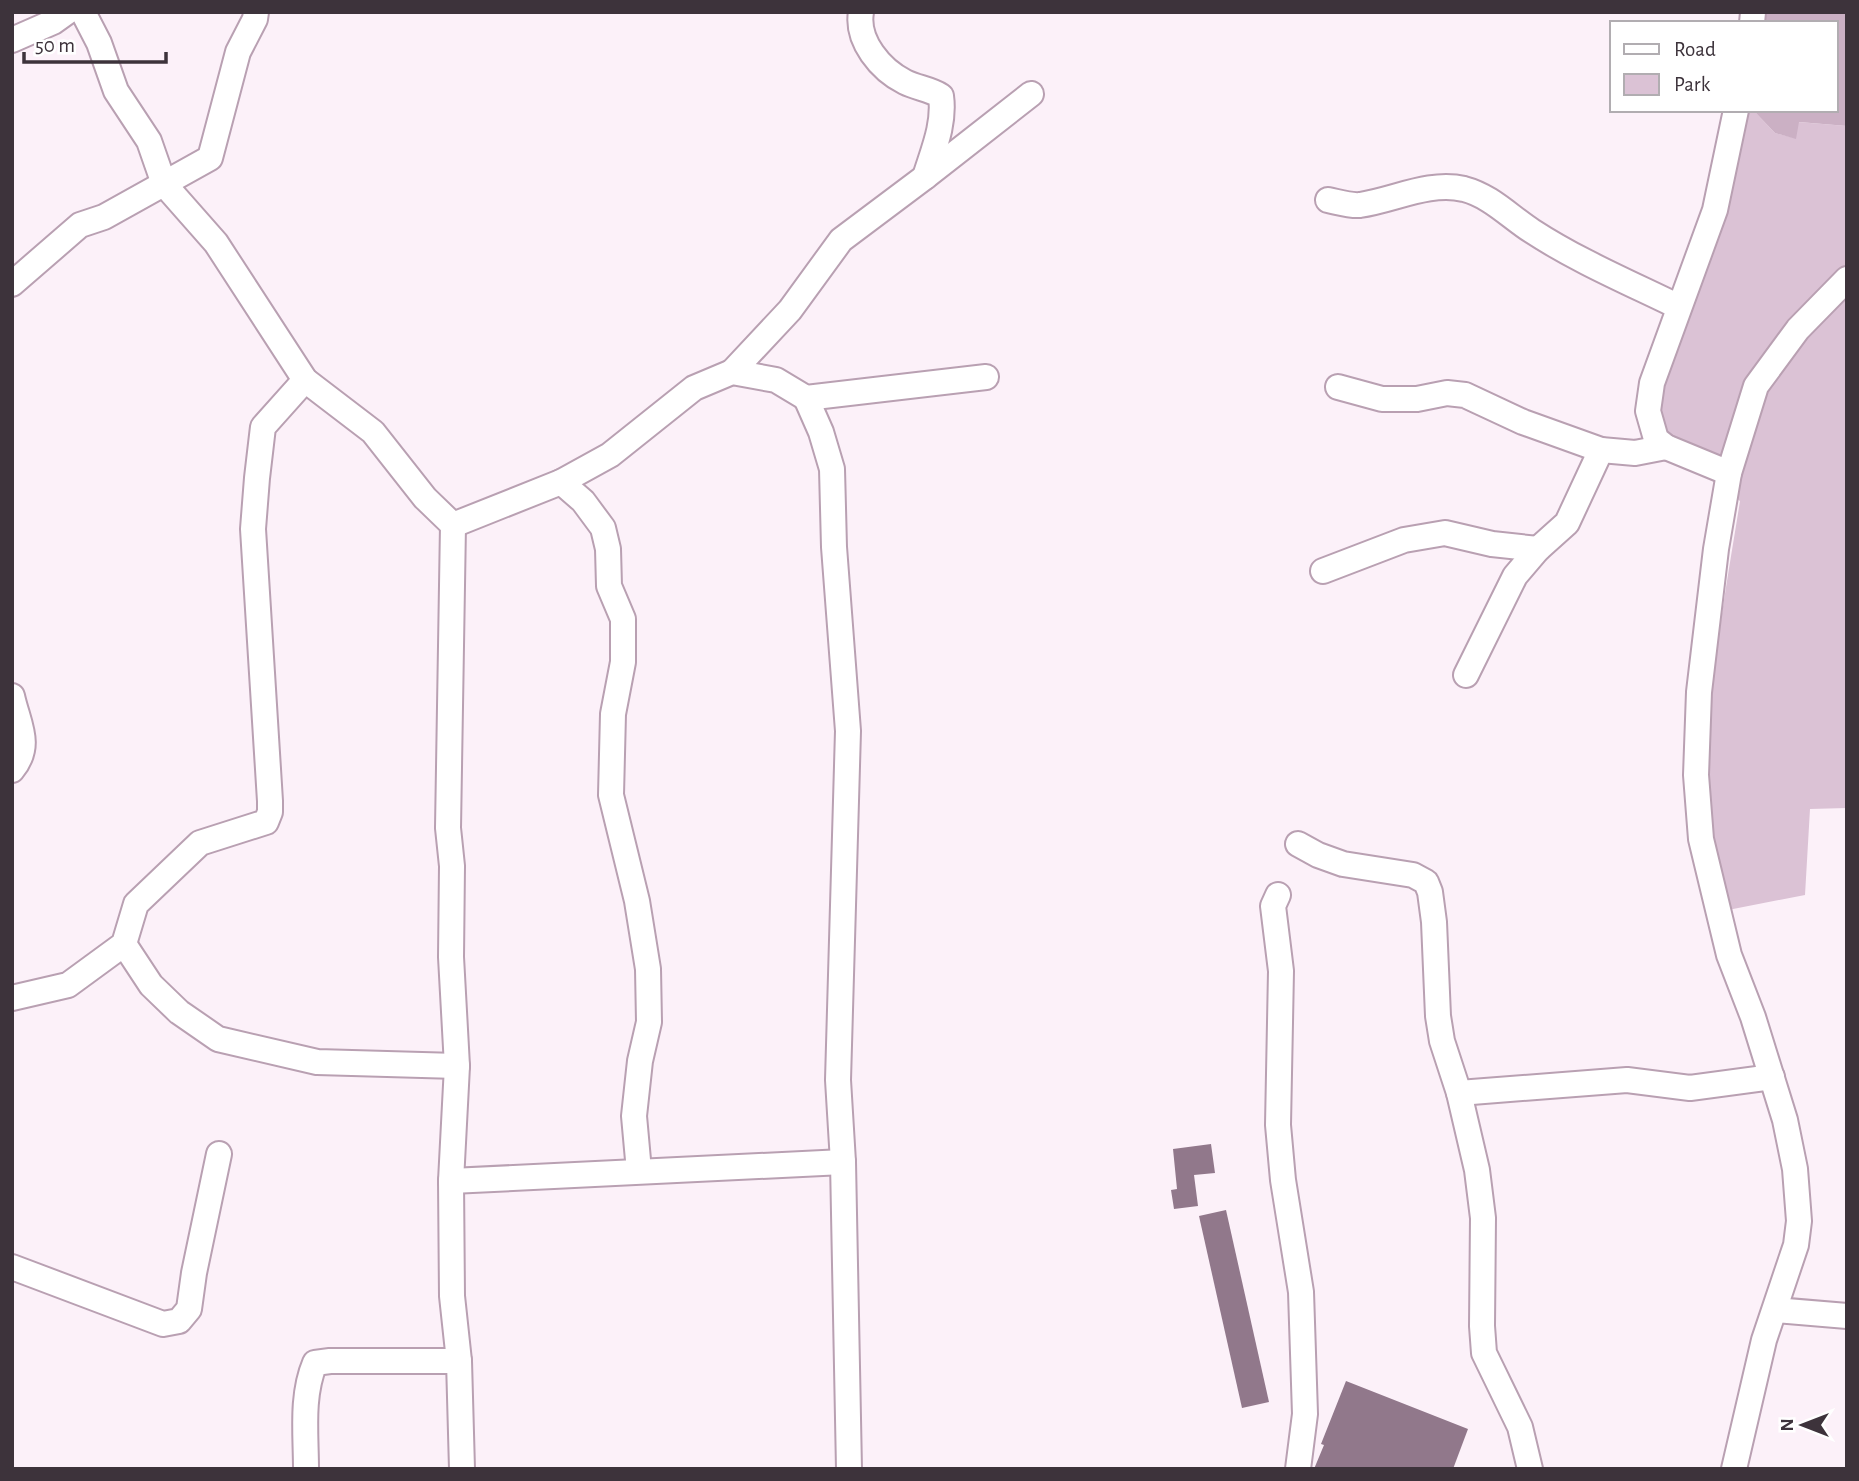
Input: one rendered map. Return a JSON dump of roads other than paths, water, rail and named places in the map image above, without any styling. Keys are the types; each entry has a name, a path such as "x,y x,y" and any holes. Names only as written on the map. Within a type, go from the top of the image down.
{"street":[{"path":"12,40 53,22 67,12"},
{"path":"83,12 99,43 116,90 149,141 164,184 216,243 305,380 373,432 425,498 453,525 448,828 453,866 451,957 457,1066 451,1181 453,1296 459,1361 462,1469"},
{"path":"12,284 80,225 104,217 210,158 238,52 256,12"},
{"path":"861,12 863,39 884,68 906,82 941,96 941,127 925,177"},
{"path":"453,525 561,482 610,455 694,388 732,372 790,310 841,240 1031,94"},
{"path":"1729,473 1666,447 1656,439 1648,411 1652,383 1715,210 1736,112"},
{"path":"1328,200 1357,206 1434,188 1464,189 1492,201 1531,231 1577,257 1679,307"},
{"path":"1734,1469 1764,1340 1796,1245 1799,1222 1795,1169 1786,1119 1729,955 1701,839 1696,775 1699,692 1716,549 1729,473 1756,386 1798,329 1847,279"},
{"path":"732,372 776,380 806,398 821,432 832,469 834,547 848,731 838,1080 843,1162 849,1469"},
{"path":"806,398 986,377"},
{"path":"12,998 68,985 124,944 136,904 200,843 266,822 270,812 253,529 257,478 263,428 305,380"},
{"path":"1338,387 1382,399 1417,399 1447,393 1465,396 1523,422 1601,450 1635,453 1666,447"},
{"path":"1466,675 1515,576 1538,549 1567,523 1601,450"},
{"path":"561,482 583,500 603,528 608,549 609,586 623,620 623,662 612,714 611,795 637,901 648,969 649,1022 640,1061 634,1116 639,1171"},
{"path":"1323,570 1404,540 1445,533 1492,544 1538,549"},
{"path":"12,696 24,738 19,762 12,770"},
{"path":"1298,844 1343,864 1401,873 1426,882 1430,892 1442,1041 1459,1093 1477,1170 1483,1218 1482,1326 1485,1353 1520,1427 1530,1469"},
{"path":"1278,895 1273,906 1281,971 1278,1125 1283,1180 1301,1292 1305,1414 1298,1469"},
{"path":"124,944 151,985 179,1012 218,1039 317,1062 457,1066"},
{"path":"1459,1093 1627,1080 1690,1088 1772,1077"},
{"path":"12,1267 163,1324 179,1321 189,1309 219,1154"},
{"path":"451,1181 843,1162"},
{"path":"1776,1310 1847,1317"},
{"path":"306,1469 307,1381 315,1363 459,1361"}]}
